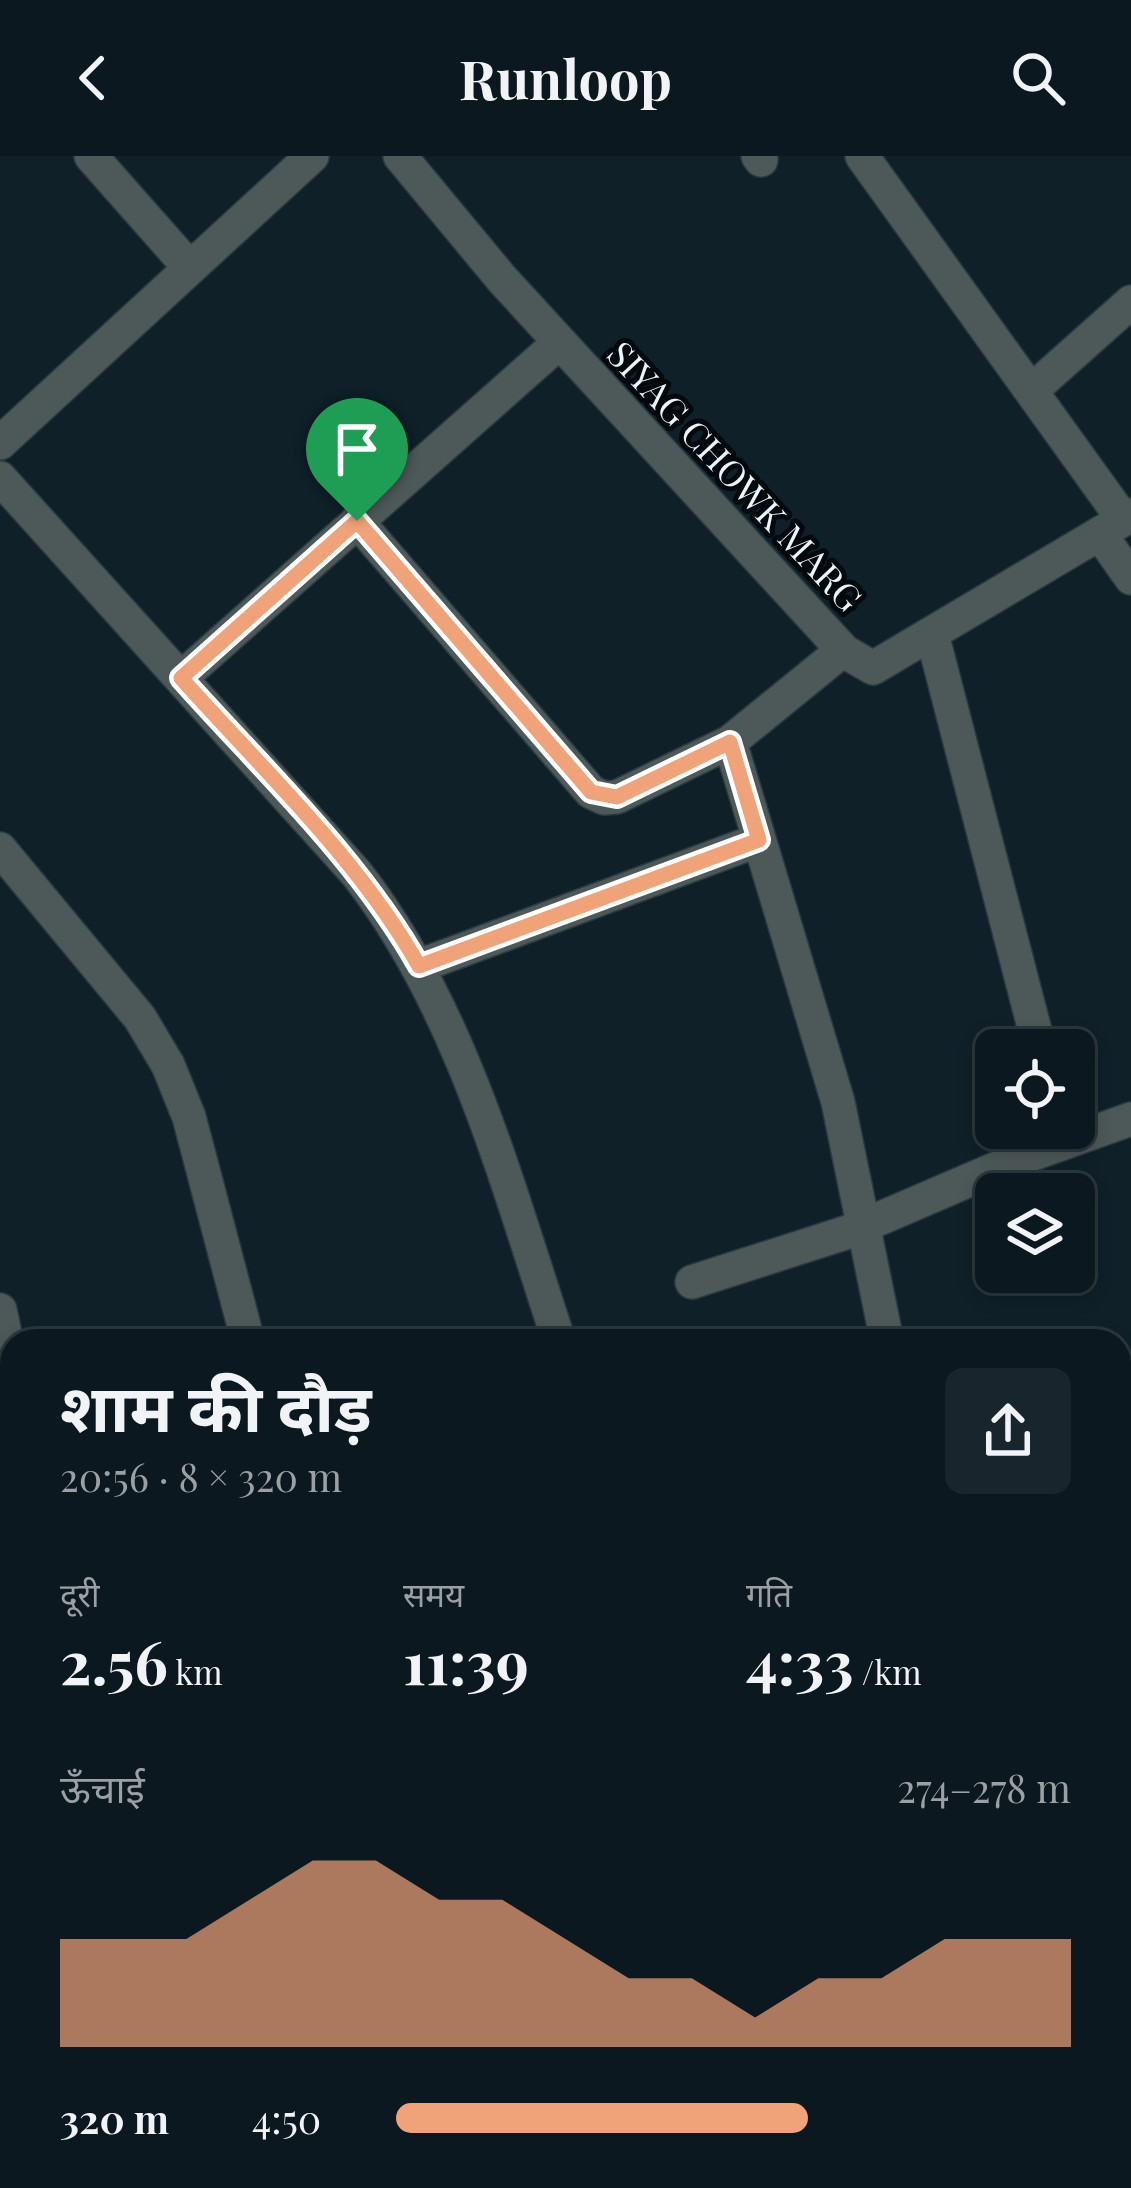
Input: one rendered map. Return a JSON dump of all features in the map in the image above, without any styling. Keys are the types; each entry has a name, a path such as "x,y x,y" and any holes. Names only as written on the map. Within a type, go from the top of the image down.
{"street":[{"path":"91,156 189,267"},
{"path":"0,442 312,156"},
{"name":"SIYAG CHOWK MARG","path":"357,521 591,792 617,797 730,742 842,650 502,279 400,156"},
{"path":"862,156 1031,391 1118,523 1131,578"},
{"path":"1031,391 1131,302"},
{"path":"181,678 552,349"},
{"path":"0,478 357,874 395,923 419,966 496,1153 555,1329"},
{"path":"842,650 873,668 1118,523"},
{"path":"932,634 1035,1029"},
{"path":"730,742 838,1102 885,1329"},
{"path":"419,966 759,840"},
{"path":"0,850 140,1018 168,1065 190,1117 245,1329"},
{"path":"1095,1127 1131,1118"},
{"path":"692,1282 863,1225 1032,1149"}],"route":[{"path":"357,521 591,792 617,797 730,742 759,840 419,966 395,923 357,874 181,678 357,521"}]}
